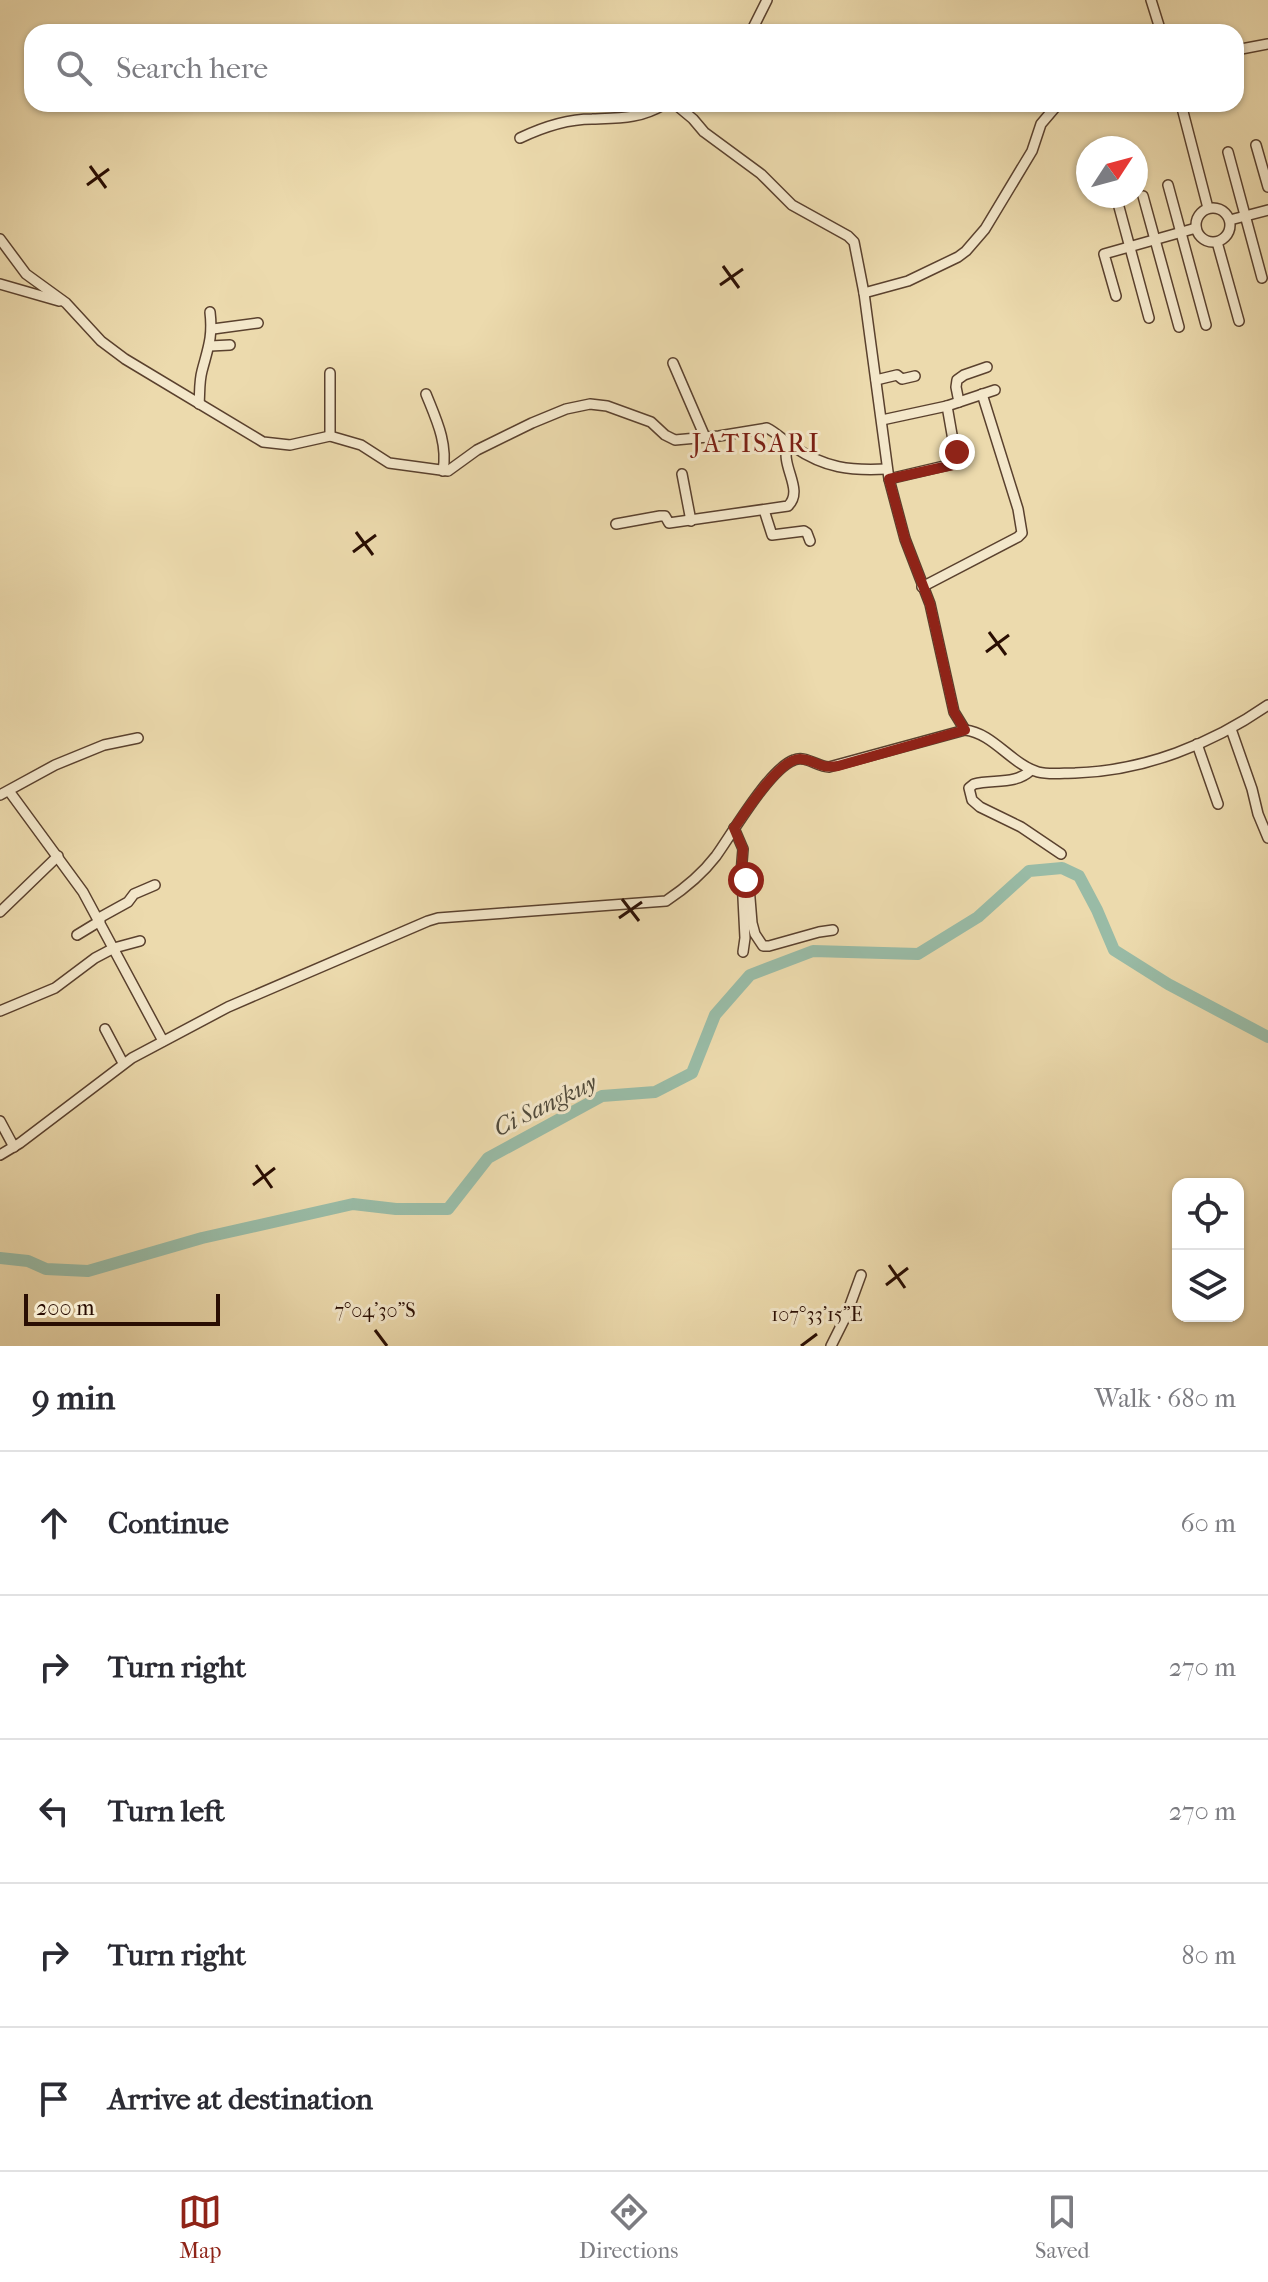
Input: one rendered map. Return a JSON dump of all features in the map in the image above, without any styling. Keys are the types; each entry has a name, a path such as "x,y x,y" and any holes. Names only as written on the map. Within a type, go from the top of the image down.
{"street":[{"path":"755,24 767,0"},
{"path":"1151,0 1158,24"},
{"path":"1244,48 1268,44"},
{"path":"520,138 569,122 635,117 647,112"},
{"path":"685,112 704,132 761,174 792,205 851,238 855,245 888,474 905,539 930,604 954,712 965,730"},
{"path":"864,293 908,281 966,251 985,229 1032,151 1041,124 1051,112"},
{"path":"1183,112 1208,208"},
{"path":"1256,145 1268,187"},
{"path":"1228,152 1262,278"},
{"path":"1168,185 1206,325"},
{"path":"1119,208 1149,318"},
{"path":"1146,208 1179,327"},
{"path":"1208,208 1218,208 1227,213 1230,220 1229,233 1223,240 1204,240 1197,232 1195,222 1200,213 1208,208"},
{"path":"1230,220 1268,210"},
{"path":"1116,296 1104,254 1196,228"},
{"path":"0,239 26,274 66,303 101,341 125,359 268,443 290,445 330,436 361,445 389,463 443,471 454,468 477,450 530,424 566,409 596,404 651,422 675,440 767,428 812,458 838,468 888,474 957,463 947,406"},
{"path":"1217,242 1239,321"},
{"path":"0,284 66,303"},
{"path":"199,404 201,372 213,329 210,312"},
{"path":"213,329 258,323"},
{"path":"210,346 230,345"},
{"path":"673,363 705,437"},
{"path":"959,402 958,379 987,367"},
{"path":"330,373 330,436"},
{"path":"876,380 897,375 902,379 915,376"},
{"path":"882,420 947,406 995,390"},
{"path":"426,394 438,422 446,454 443,471"},
{"path":"922,587 1022,533 1018,509 982,394"},
{"path":"616,524 660,516 665,516 669,523 691,521 788,506 793,502 794,489 785,457 788,444"},
{"path":"682,474 691,521"},
{"path":"764,510 772,535 804,531 810,541"},
{"path":"0,1155 123,1063 163,1041 246,999 433,919 666,901 712,860 777,773 793,760 803,759 824,768 965,730 976,732 1031,770 1043,774 1085,773 1157,759 1231,729 1267,709"},
{"path":"1231,729 1268,838"},
{"path":"138,738 115,741 92,749 4,793 58,856 99,919 163,1041"},
{"path":"1197,744 1218,804"},
{"path":"1031,770 1017,779 974,784 969,788 972,800 1061,854"},
{"path":"734,828 743,849 743,952"},
{"path":"0,912 58,856"},
{"path":"742,878 749,886 752,923 763,946 833,930"},
{"path":"77,935 128,902 134,894 155,885"},
{"path":"0,1011 55,988 114,948 140,941"},
{"path":"105,1029 123,1063"},
{"path":"0,1121 14,1147"},
{"path":"831,1346 861,1275"}],"waterway":[{"name":"Ci Sangkuy","path":"0,1258 28,1261 46,1269 88,1271 202,1238 353,1204 396,1209 448,1209 488,1158 602,1096 655,1092 692,1073 715,1015 750,975 813,951 918,954 978,917 1029,871 1062,868 1079,876 1114,950 1168,984 1268,1037"}],"district":[{"name":"JATISARI","path":"756,443"}],"route":[{"path":"746,880 741,874 742,845 734,828 786,764 798,759 824,768 838,766 965,730 954,712 930,604 905,539 889,479 953,465 958,460 957,452"}]}
